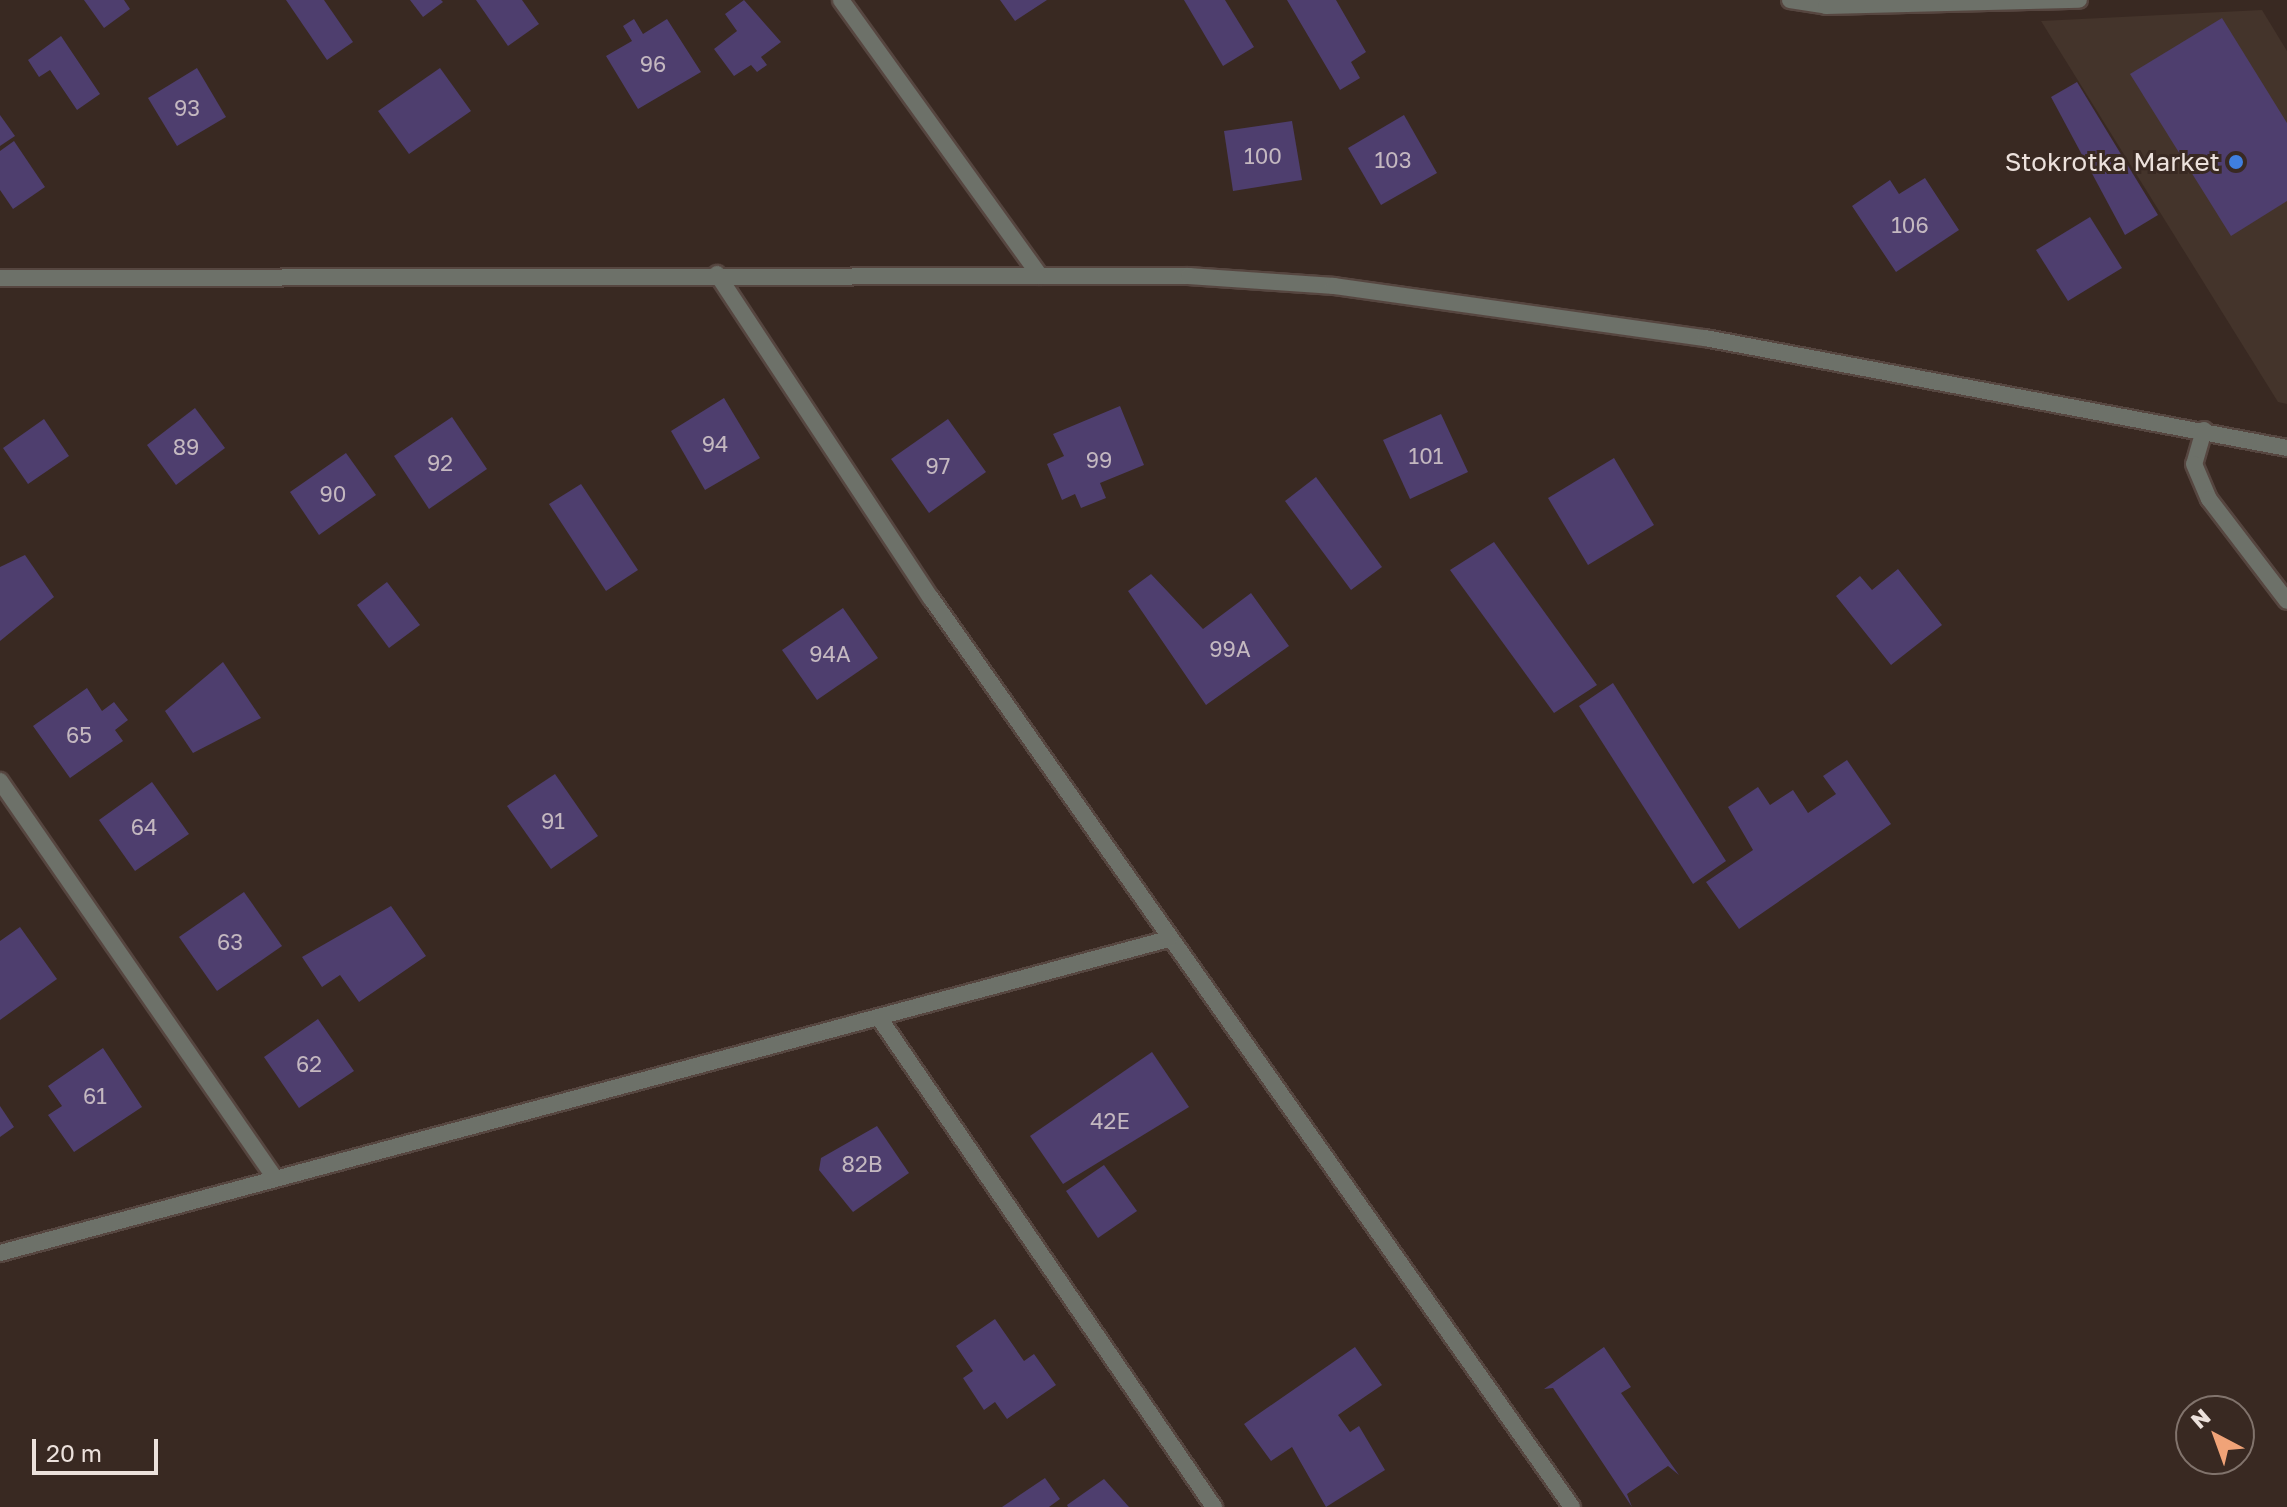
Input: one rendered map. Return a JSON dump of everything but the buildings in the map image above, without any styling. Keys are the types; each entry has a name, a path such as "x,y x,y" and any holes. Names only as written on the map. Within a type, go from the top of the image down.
{"street":[{"path":"841,0 1040,276"},
{"path":"1790,0 1826,6 2079,0"},
{"path":"717,274 1169,939 1572,1507"},
{"path":"0,278 717,274 1040,276 1334,286 1705,338 2287,448"},
{"path":"2204,430 2194,464 2209,499 2287,601"},
{"path":"0,781 274,1176"},
{"path":"0,1253 274,1176 882,1022 1169,939"},
{"path":"882,1022 1214,1507"}],"shaded area":[{"path":"2262,10 2287,51 2287,404 2278,402 2041,21"}],"place":[{"name":"Stokrotka Market","path":"2236,162"}]}
